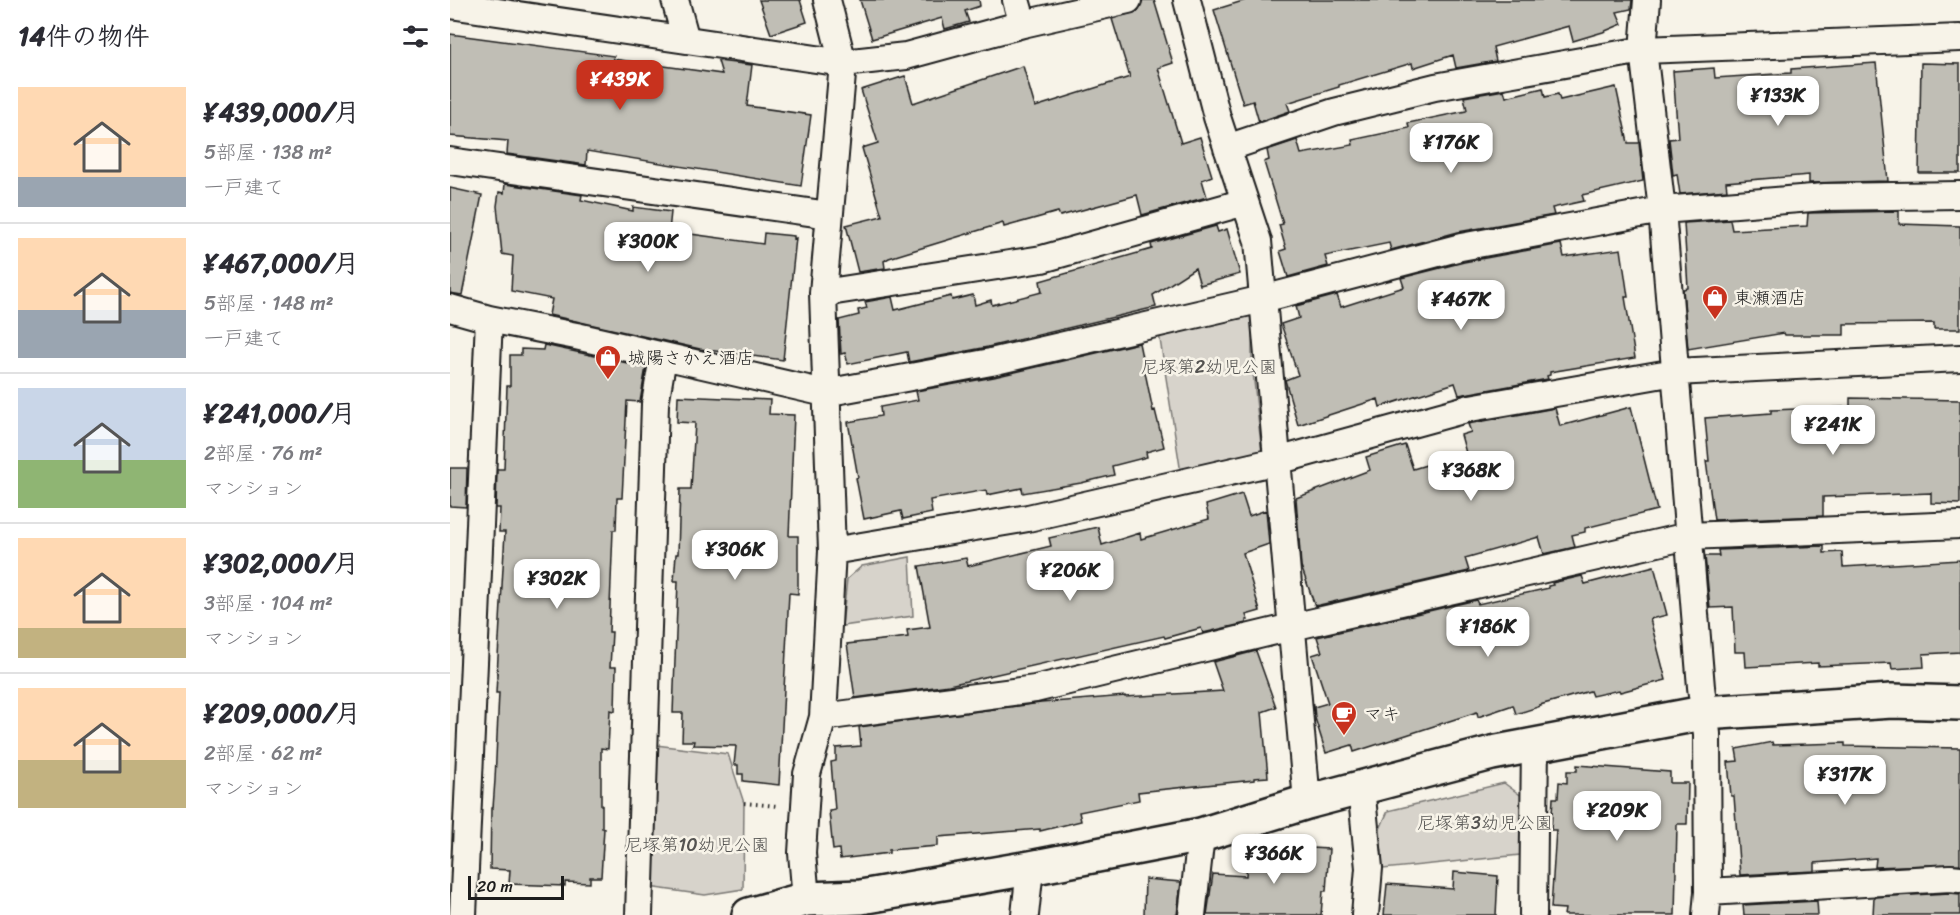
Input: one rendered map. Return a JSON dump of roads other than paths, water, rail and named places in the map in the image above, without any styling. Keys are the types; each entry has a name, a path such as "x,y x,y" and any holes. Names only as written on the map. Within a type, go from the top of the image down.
{"street":[{"path":"675,0 686,40"},
{"path":"806,898 802,854 807,774 823,717 832,551 823,293 843,63 827,0"},
{"path":"450,5 515,7 686,40 843,63 906,56 1020,12 1128,0"},
{"path":"1187,0 1217,117 1258,241 1307,802"},
{"path":"1647,0 1643,50 1662,210 1703,713 1707,734 1707,904 1950,878 1960,879"},
{"path":"1227,148 1334,112 1435,87 1643,50 1960,38"},
{"path":"450,161 829,214"},
{"path":"450,308 489,319 576,336 825,393 991,362 1263,299 1461,247 1662,210 1825,197 1960,195"},
{"path":"823,293 1042,259 1245,202"},
{"path":"463,915 489,319"},
{"path":"639,915 655,404 663,357"},
{"path":"832,551 1028,518 1277,461 1470,408 1675,372 1960,358"},
{"path":"823,717 1035,689 1688,536 1960,525"},
{"path":"749,915 806,898 860,906 1030,868 1201,835 1307,802 1492,753 1703,713 1892,701 1960,703"},
{"path":"1533,915 1535,744"},
{"path":"1361,788 1369,868 1365,915"},
{"path":"1192,915 1201,835"},
{"path":"1025,915 1030,868"}],"place":[{"name":"東瀬酒店","path":"1715,321"},
{"name":"城陽さかえ酒店","path":"608,381"},
{"name":"マキ","path":"1344,737"}],"park label":[{"name":"尼塚第2幼児公園","path":"1209,367"},
{"name":"尼塚第3幼児公園","path":"1485,823"},
{"name":"尼塚第10幼児公園","path":"697,845"}]}
